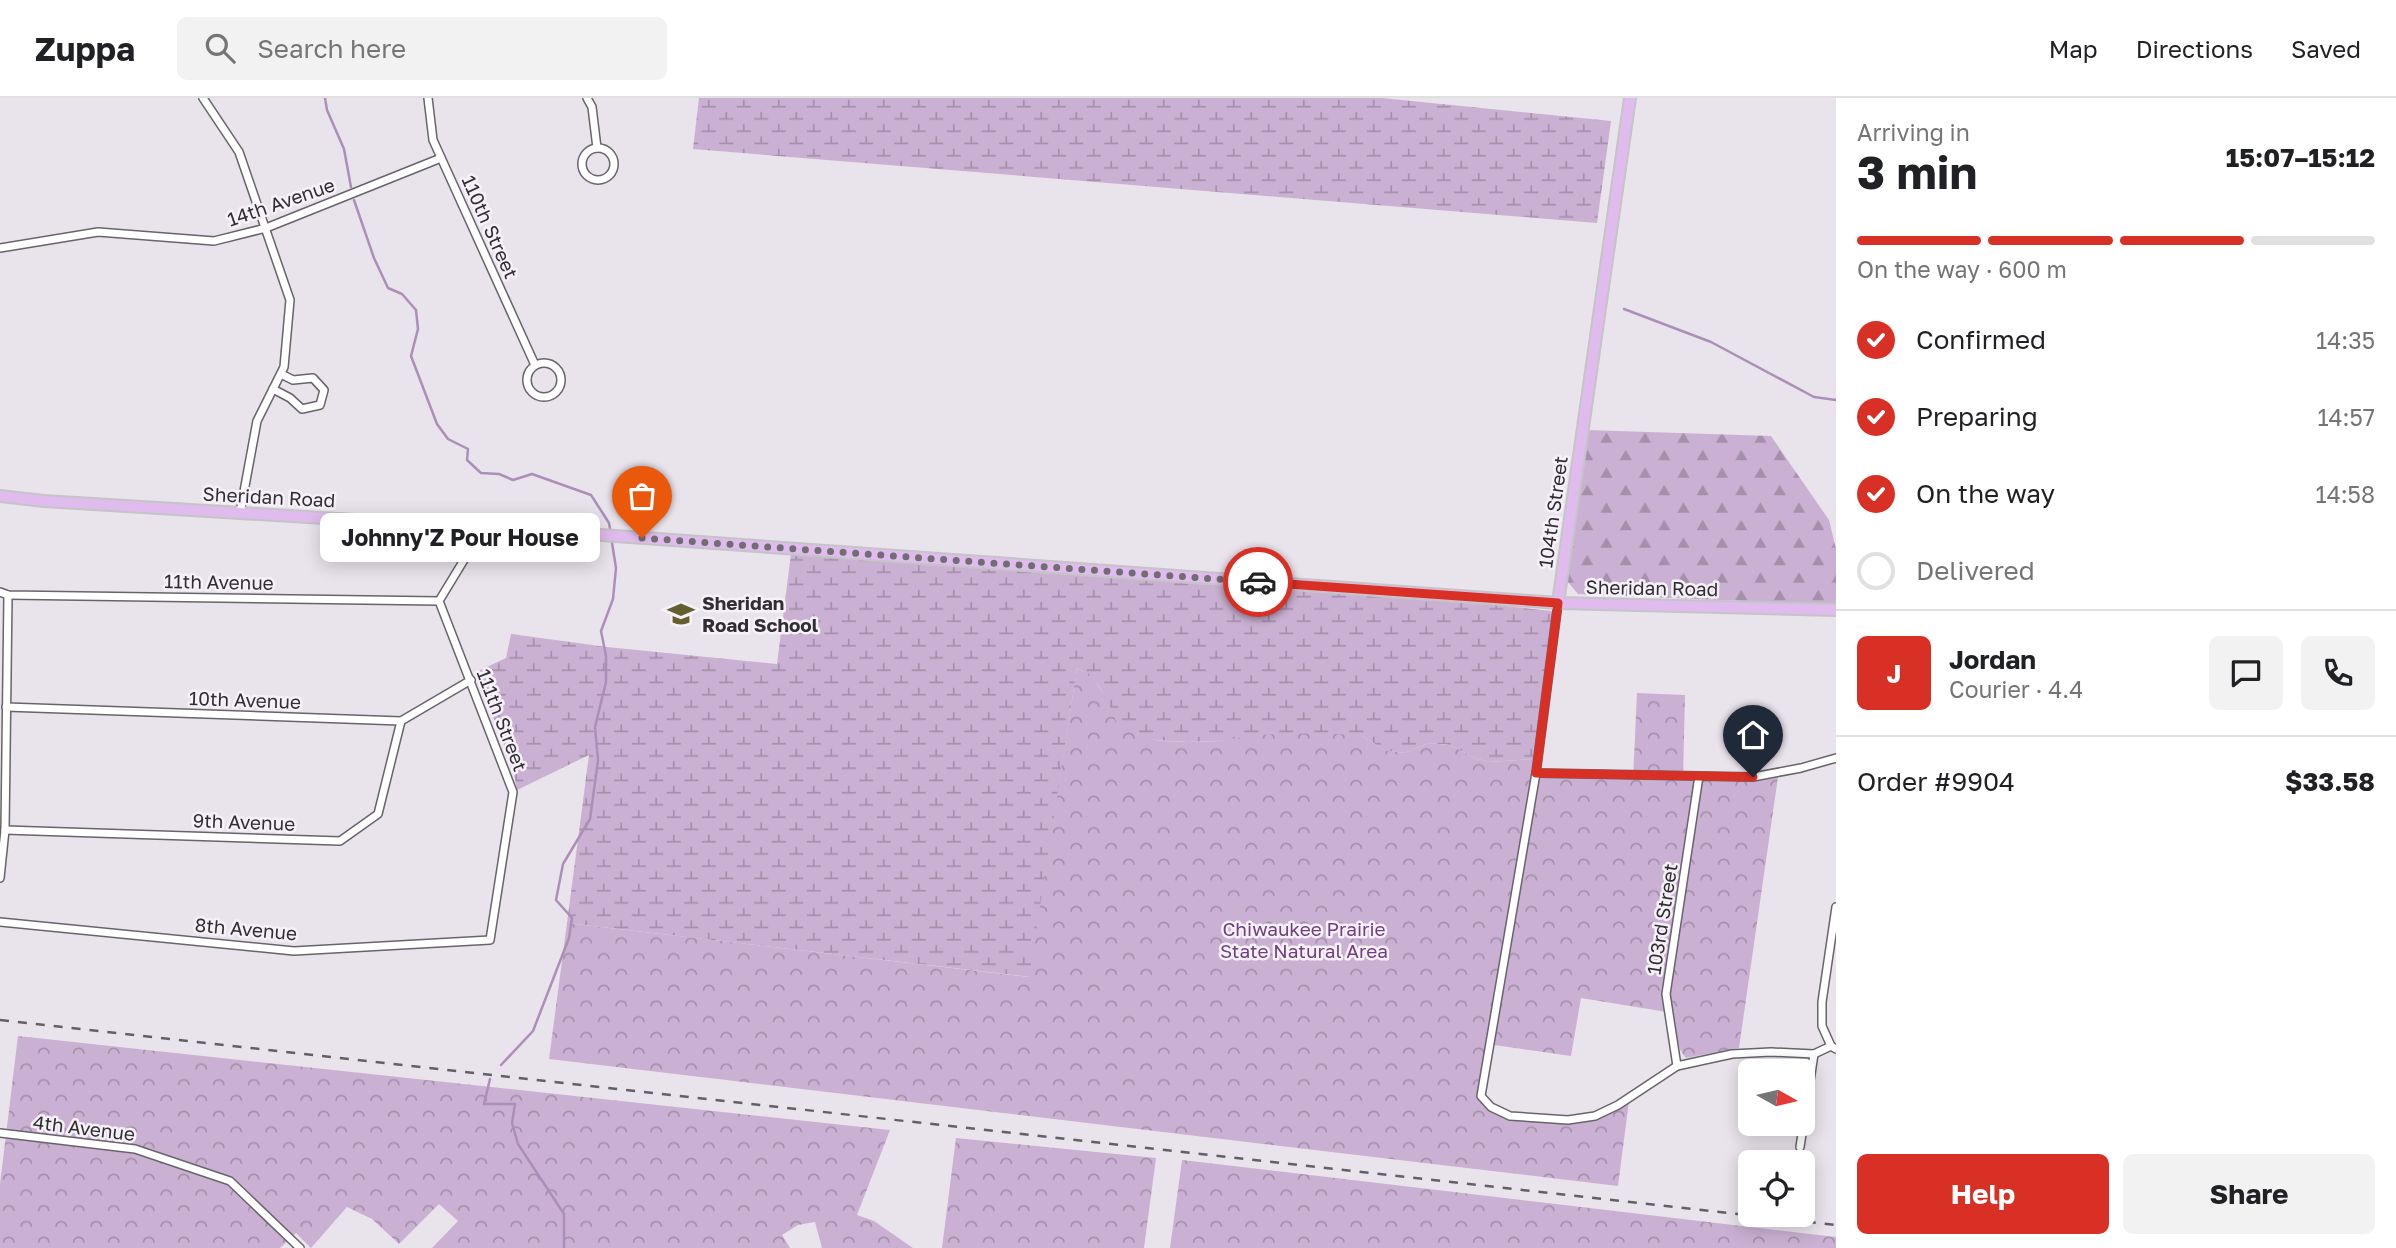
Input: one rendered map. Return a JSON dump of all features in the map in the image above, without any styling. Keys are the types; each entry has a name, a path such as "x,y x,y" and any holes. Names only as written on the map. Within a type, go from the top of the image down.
{"main road":[{"name":"104th Street","path":"1558,603 1630,98"},
{"name":"Sheridan Road","path":"0,496 484,527 1558,603 1836,610"}],"street":[{"path":"203,98 239,152 290,300 284,367 257,421 240,513"},
{"name":"110th Street","path":"428,98 433,140 535,365"},
{"path":"587,98 592,107 597,148"},
{"path":"597,148 608,150 615,165 610,176 600,181 586,175 582,166 584,156 597,148"},
{"name":"14th Avenue","path":"0,248 98,232 214,241 266,228 441,158"},
{"name":"110th Street","path":"547,363 557,369 561,379 558,391 553,395 538,396 529,389 528,373 535,365 547,363"},
{"path":"273,389 290,398 302,409 320,405 324,390 313,378 293,380 281,374"},
{"path":"439,601 484,527"},
{"path":"0,878 5,830 4,593"},
{"name":"11th Avenue","path":"4,593 439,601"},
{"name":"111th Street","path":"439,601 513,792 490,940"},
{"name":"104th Street","path":"1558,603 1536,773 1481,1096 1491,1107 1510,1116 1568,1120 1595,1116 1618,1105 1677,1066"},
{"path":"401,721 471,680"},
{"name":"10th Avenue","path":"6,707 401,721"},
{"name":"9th Avenue","path":"5,830 340,841 378,814 401,721"},
{"path":"1536,773 1753,777 1836,758"},
{"name":"103rd Street","path":"1677,1066 1667,994 1699,776"},
{"path":"1677,1066 1732,1054 1814,1054 1834,1047 1822,1026 1822,1002 1836,907"},
{"name":"8th Avenue","path":"0,922 294,951 490,940"},
{"path":"1800,1147 1814,1054"},
{"name":"4th Avenue","path":"0,1133 135,1149 230,1181 299,1248"}],"green space":[{"path":"699,98 1382,98 1611,121 1597,223 693,149"},
{"path":"1587,430 1771,436 1829,520 1836,549 1836,605 1578,594 1567,581 1566,570"},
{"path":"791,554 1462,601 1551,611 1554,619 1533,759 1489,762 1450,745 1429,743 1404,753 1385,750 1362,736 1188,742 1151,739 1133,734 1118,725 1098,685 1077,668 1030,977 567,923 589,755 517,790 513,768 476,672 506,658 511,634 607,647 777,664"},
{"name":"Chiwaukee Prairie State Natural Area","path":"1077,668 1091,675 1107,699 1117,724 1136,735 1161,741 1220,741 1255,735 1325,733 1362,736 1385,750 1404,753 1429,743 1450,745 1489,762 1533,759 1531,776 1633,779 1637,693 1685,695 1683,779 1778,777 1739,1048 1686,1058 1678,1043 1673,1013 1581,998 1571,1056 1487,1044 1480,1098 1483,1105 1499,1116 1572,1122 1597,1118 1629,1101 1618,1186 549,1059 567,923 1029,977"},
{"path":"18,1036 890,1130 857,1215 874,1221 913,1248 822,1248 815,1222 798,1225 782,1235 790,1248 432,1248 458,1221 439,1204 399,1244 372,1219 347,1207 311,1248 296,1233 280,1248 0,1248 0,1184"},
{"path":"956,1138 1156,1158 1144,1248 942,1248"},
{"path":"1182,1160 1836,1237 1836,1248 1170,1248"}],"waterway":[{"path":"325,98 327,110 344,149 351,187"},
{"path":"354,200 374,258 388,288 402,294 416,310 418,329 411,356 437,424 448,439 468,449 467,460 481,473 499,474 513,480 532,474 591,495 610,529"},
{"path":"1624,309 1711,342 1814,397 1836,400"},
{"path":"501,1065 533,1031 569,938 572,918 556,900 563,864 590,819 598,760 595,727 606,682 606,656 601,631 613,599 616,568 612,543"},
{"path":"490,1079 484,1104 515,1104 512,1123 518,1144 564,1214 564,1248"}],"railway":[{"path":"0,1020 1836,1225"}],"way so far":[{"path":"642,538 1258,582"}],"place":[{"name":"Johnny'Z Pour House","path":"642,538"},
{"name":"Sheridan Road School","path":"681,614"}],"route":[{"path":"1258,582 1558,603 1536,773 1753,777"}]}
